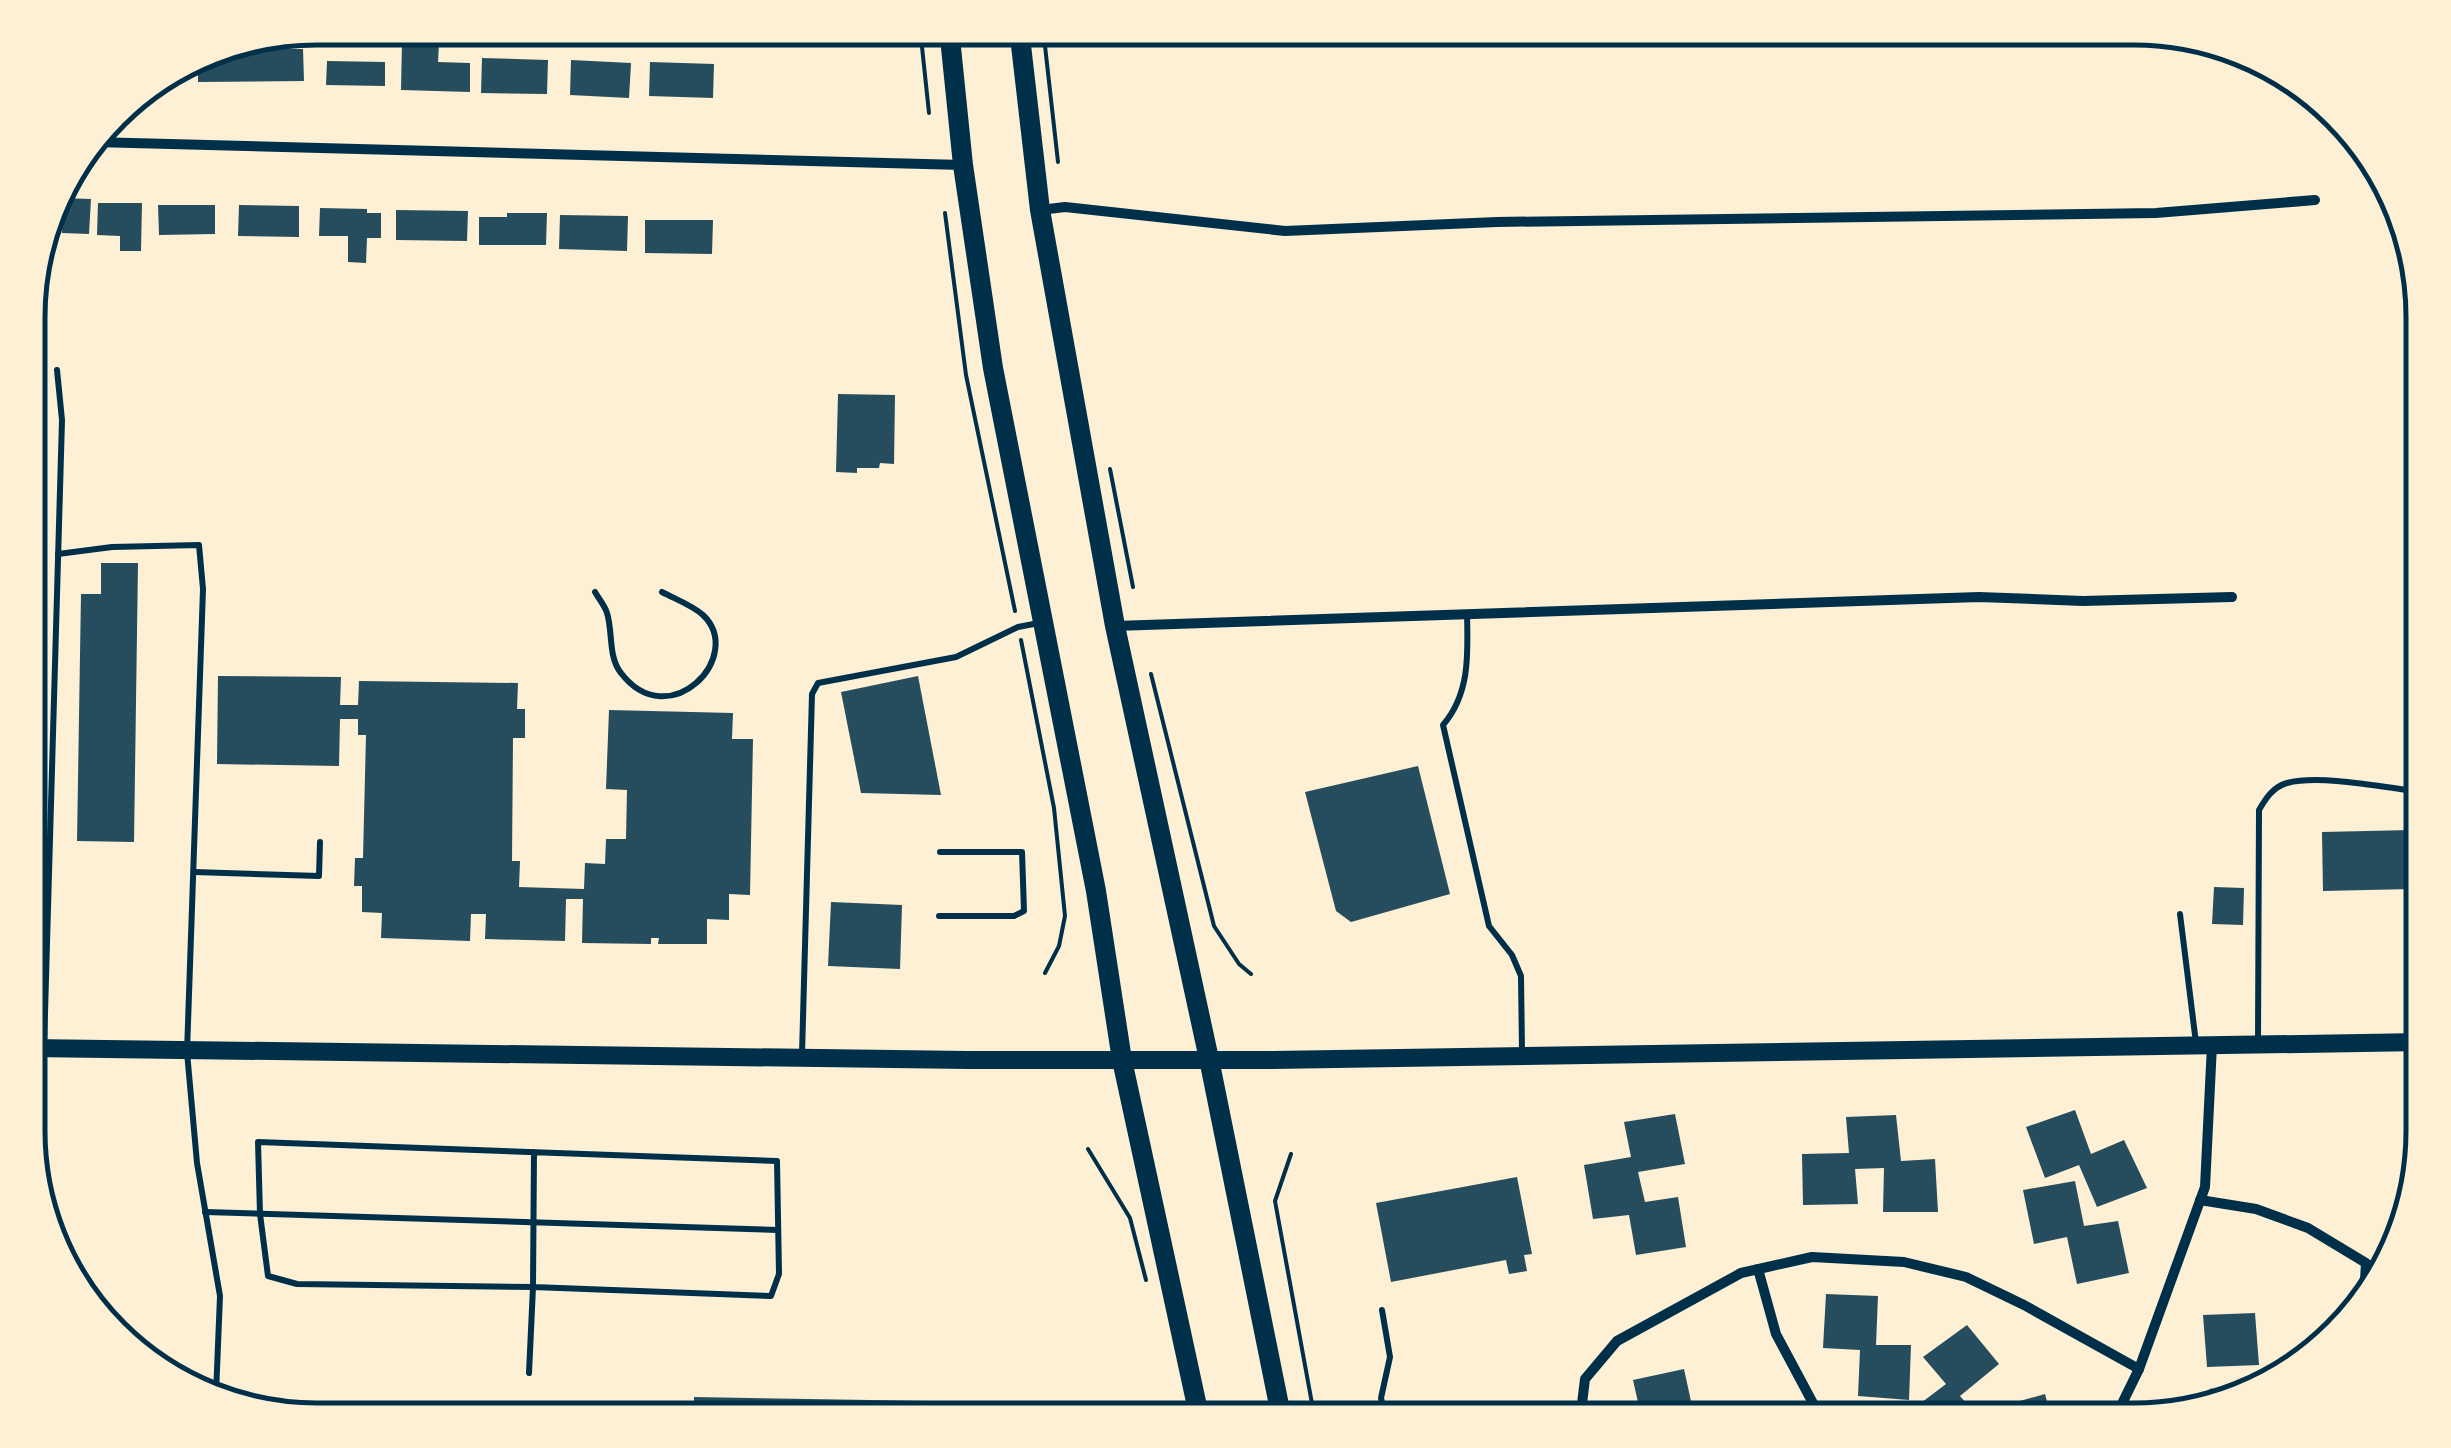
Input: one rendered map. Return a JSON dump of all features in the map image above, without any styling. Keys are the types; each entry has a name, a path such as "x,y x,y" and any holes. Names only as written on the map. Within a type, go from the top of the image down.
{"highway":[{"path":"951,45 962,165 994,368 1096,891 1122,1060 1196,1403"},
{"path":"1021,45 1040,210 1115,626 1278,1402"}],"main road":[{"path":"45,1048 1122,1060 2405,1042"}],"street":[{"path":"109,142 962,165"},
{"path":"1040,210 1065,207 1285,231 1497,222 2156,213 2315,200"},
{"path":"1115,626 1979,597 2082,601 2232,597"},
{"path":"2123,1402 2139,1370 2205,1187 2204,1044"},
{"path":"2200,1200 2256,1209 2291,1222 2366,1263 2365,1274"},
{"path":"1582,1402 1584,1379 1617,1341 1742,1273 1812,1258 1904,1262 1966,1277 2139,1370"},
{"path":"1758,1269 1776,1334 1812,1402"}],"lane":[{"path":"45,860 62,420 57,370"},
{"path":"58,554 112,547 199,545 203,589 187,1052 196,1163 220,1296 216,1383"},
{"path":"596,592 607,612 617,669 632,687 647,696 670,697 686,692 705,675 714,656 714,636 705,616 662,592"},
{"path":"1466,614 1468,669 1456,711 1444,725 1489,926 1512,955 1520,976 1523,1057"},
{"path":"801,1058 812,694 818,684 956,657 1018,627 1045,622"},
{"path":"2258,1042 2259,810 2269,793 2286,783 2328,781 2405,790"},
{"path":"194,872 320,876 320,842"},
{"path":"939,916 1014,916 1024,911 1022,852 940,852"},
{"path":"2180,914 2204,1044"},
{"path":"258,1142 534,1152 777,1161 779,1274 771,1296 297,1284 268,1276 260,1214 258,1142"},
{"path":"530,1373 534,1152"},
{"path":"205,1212 778,1230"},
{"path":"2366,1263 2372,1263"},
{"path":"1382,1310 1390,1357 1382,1402"}],"path":[{"path":"922,45 929,113"},
{"path":"1045,45 1058,162"},
{"path":"946,212 966,375 1054,808 1065,916 1060,946 1045,972"},
{"path":"1151,674 1214,926 1239,964 1251,974"},
{"path":"1088,1148 1130,1218 1147,1285"},
{"path":"1291,1154 1275,1201 1312,1402"}],"building":[{"path":"402,45 439,45 438,62 470,63 470,92 401,90"},
{"path":"271,49 303,49 304,81 198,82 198,72 229,59"},
{"path":"482,58 548,60 547,94 481,93"},
{"path":"571,60 631,63 629,98 570,95"},
{"path":"327,61 385,62 385,86 326,85"},
{"path":"650,62 714,64 713,98 649,96"},
{"path":"73,198 91,199 89,234 62,233 62,221"},
{"path":"98,203 142,203 141,251 120,251 120,236 97,235"},
{"path":"158,205 215,205 215,234 159,235"},
{"path":"239,205 299,206 299,237 238,236"},
{"path":"320,208 381,213 381,238 367,238 366,263 348,262 348,236 319,236"},
{"path":"396,210 468,211 467,241 396,240"},
{"path":"507,213 547,213 546,245 479,245 479,217 507,217"},
{"path":"560,215 628,216 627,251 559,249"},
{"path":"645,220 713,220 712,254 645,253"},
{"path":"838,394 895,395 894,464 857,468 857,473 836,472"},
{"path":"101,563 138,563 134,842 77,841 81,594 101,594"},
{"path":"218,676 341,677 340,705 358,705 359,681 518,683 517,709 525,709 525,738 513,738 512,861 520,861 519,887 584,889 585,863 605,864 606,839 626,839 627,790 606,789 609,710 733,713 732,739 753,739 750,895 729,894 729,920 707,919 707,944 658,944 659,938 651,938 651,944 582,943 583,899 566,899 565,941 485,939 486,914 471,914 470,941 381,938 382,913 362,912 362,886 354,886 355,858 363,858 366,735 358,735 358,719 340,719 339,766 217,764"},
{"path":"918,676 941,795 861,793 841,692"},
{"path":"1418,766 1450,894 1351,922 1336,911 1305,792"},
{"path":"2405,830 2405,889 2323,891 2322,832"},
{"path":"2214,887 2244,888 2243,925 2212,924"},
{"path":"831,902 902,905 900,969 828,966"},
{"path":"2075,1110 2091,1154 2124,1140 2147,1188 2097,1207 2079,1165 2045,1178 2026,1127"},
{"path":"1675,1114 1685,1164 1638,1172 1645,1202 1678,1197 1686,1247 1636,1255 1629,1215 1593,1219 1584,1165 1631,1157 1624,1122"},
{"path":"1896,1115 1901,1161 1935,1159 1938,1212 1883,1212 1884,1168 1855,1169 1858,1204 1803,1205 1802,1154 1849,1153 1846,1117"},
{"path":"1517,1177 1532,1254 1524,1255 1527,1271 1509,1274 1506,1260 1391,1282 1376,1203"},
{"path":"2075,1181 2084,1226 2118,1221 2129,1273 2077,1284 2067,1237 2034,1244 2023,1190"},
{"path":"1826,1294 1878,1296 1876,1345 1911,1345 1909,1400 1858,1396 1860,1350 1823,1348"},
{"path":"2255,1313 2259,1365 2207,1367 2203,1315"},
{"path":"1967,1325 1999,1364 1960,1396 1965,1402 1922,1402 1946,1384 1923,1357"},
{"path":"1684,1369 1691,1402 1638,1402 1633,1380"},
{"path":"2045,1394 2047,1402 2016,1402"},
{"path":"694,1397 931,1401 931,1403 694,1403"}]}
